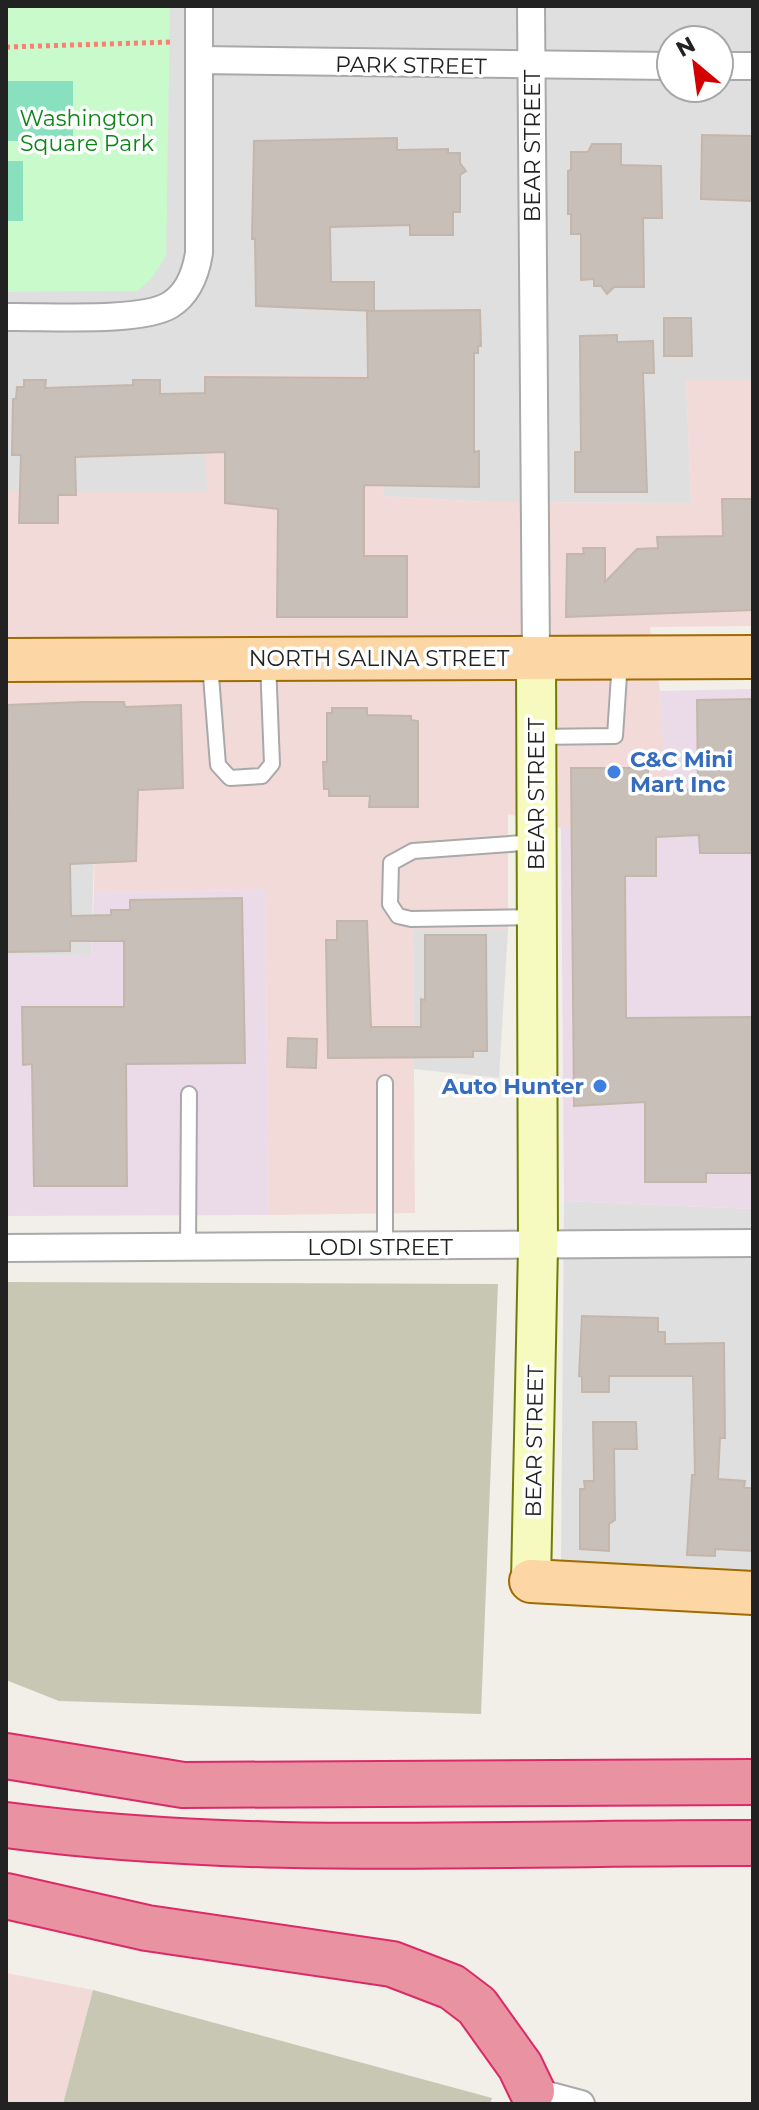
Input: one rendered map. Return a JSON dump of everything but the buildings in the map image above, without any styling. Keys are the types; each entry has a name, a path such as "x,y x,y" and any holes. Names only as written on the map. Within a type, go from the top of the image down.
{"highway":[{"path":"6,1756 183,1785 744,1781"},
{"path":"6,1825 95,1837 257,1846 753,1843"},
{"path":"6,1896 147,1928 404,1969 452,1987 477,2006 520,2066 531,2098"}],"main road":[{"name":"BEAR STREET","path":"531,1581 538,1247 536,657"},
{"name":"NORTH SALINA STREET","path":"6,660 753,657"},
{"path":"531,1581 753,1593"}],"street":[{"path":"6,317 152,314 174,303 195,275 199,253 199,6"},
{"name":"BEAR STREET","path":"531,6 536,657"},
{"name":"PARK STREET","path":"199,51 531,67 655,66"},
{"name":"LODI STREET","path":"6,1248 538,1247 753,1243"},
{"path":"531,2098 581,2104"}],"lane":[{"path":"536,737 615,736 620,657"},
{"path":"210,659 218,765 230,778 262,776 272,764 268,659"},
{"path":"537,842 413,851 399,856 391,863 390,904 398,916 411,919 537,917"},
{"path":"385,1083 385,1247"},
{"path":"188,1248 189,1094"}],"path":[{"path":"6,47 199,51"}],"shaded area":[{"path":"6,6 753,6 753,379 686,379 691,503 486,502 384,496 382,377 207,492 6,492"},
{"path":"203,374 382,376 384,496 486,502 691,503 686,379 753,379 753,626 650,627 660,691 669,824 561,828 508,814 508,929 413,929 415,1213 269,1215 265,890 94,892 95,823 6,826 6,492 207,492"},
{"path":"753,689 753,1209 564,1201 561,828 668,824 660,691"},
{"path":"95,823 91,956 6,955 6,826"},
{"path":"265,890 269,1215 6,1216 6,955 91,956 94,892"},
{"path":"413,928 508,929 499,1078 414,1069"},
{"path":"564,1201 753,1209 753,1575 561,1567"},
{"path":"6,1282 498,1284 481,1714 59,1701 6,1680"},
{"path":"6,1973 93,1990 63,2104 6,2104"},
{"path":"93,1990 492,2098 490,2104 63,2104"}],"green space":[{"name":"Washington Square Park","path":"6,6 170,6 166,256 152,278 137,291 6,292"},
{"path":"6,81 73,81 73,141 6,141"},
{"path":"6,161 23,161 23,221 6,221"}],"place":[{"name":"C&C Mini Mart Inc","path":"614,772"},
{"name":"Auto Hunter","path":"600,1086"}]}
